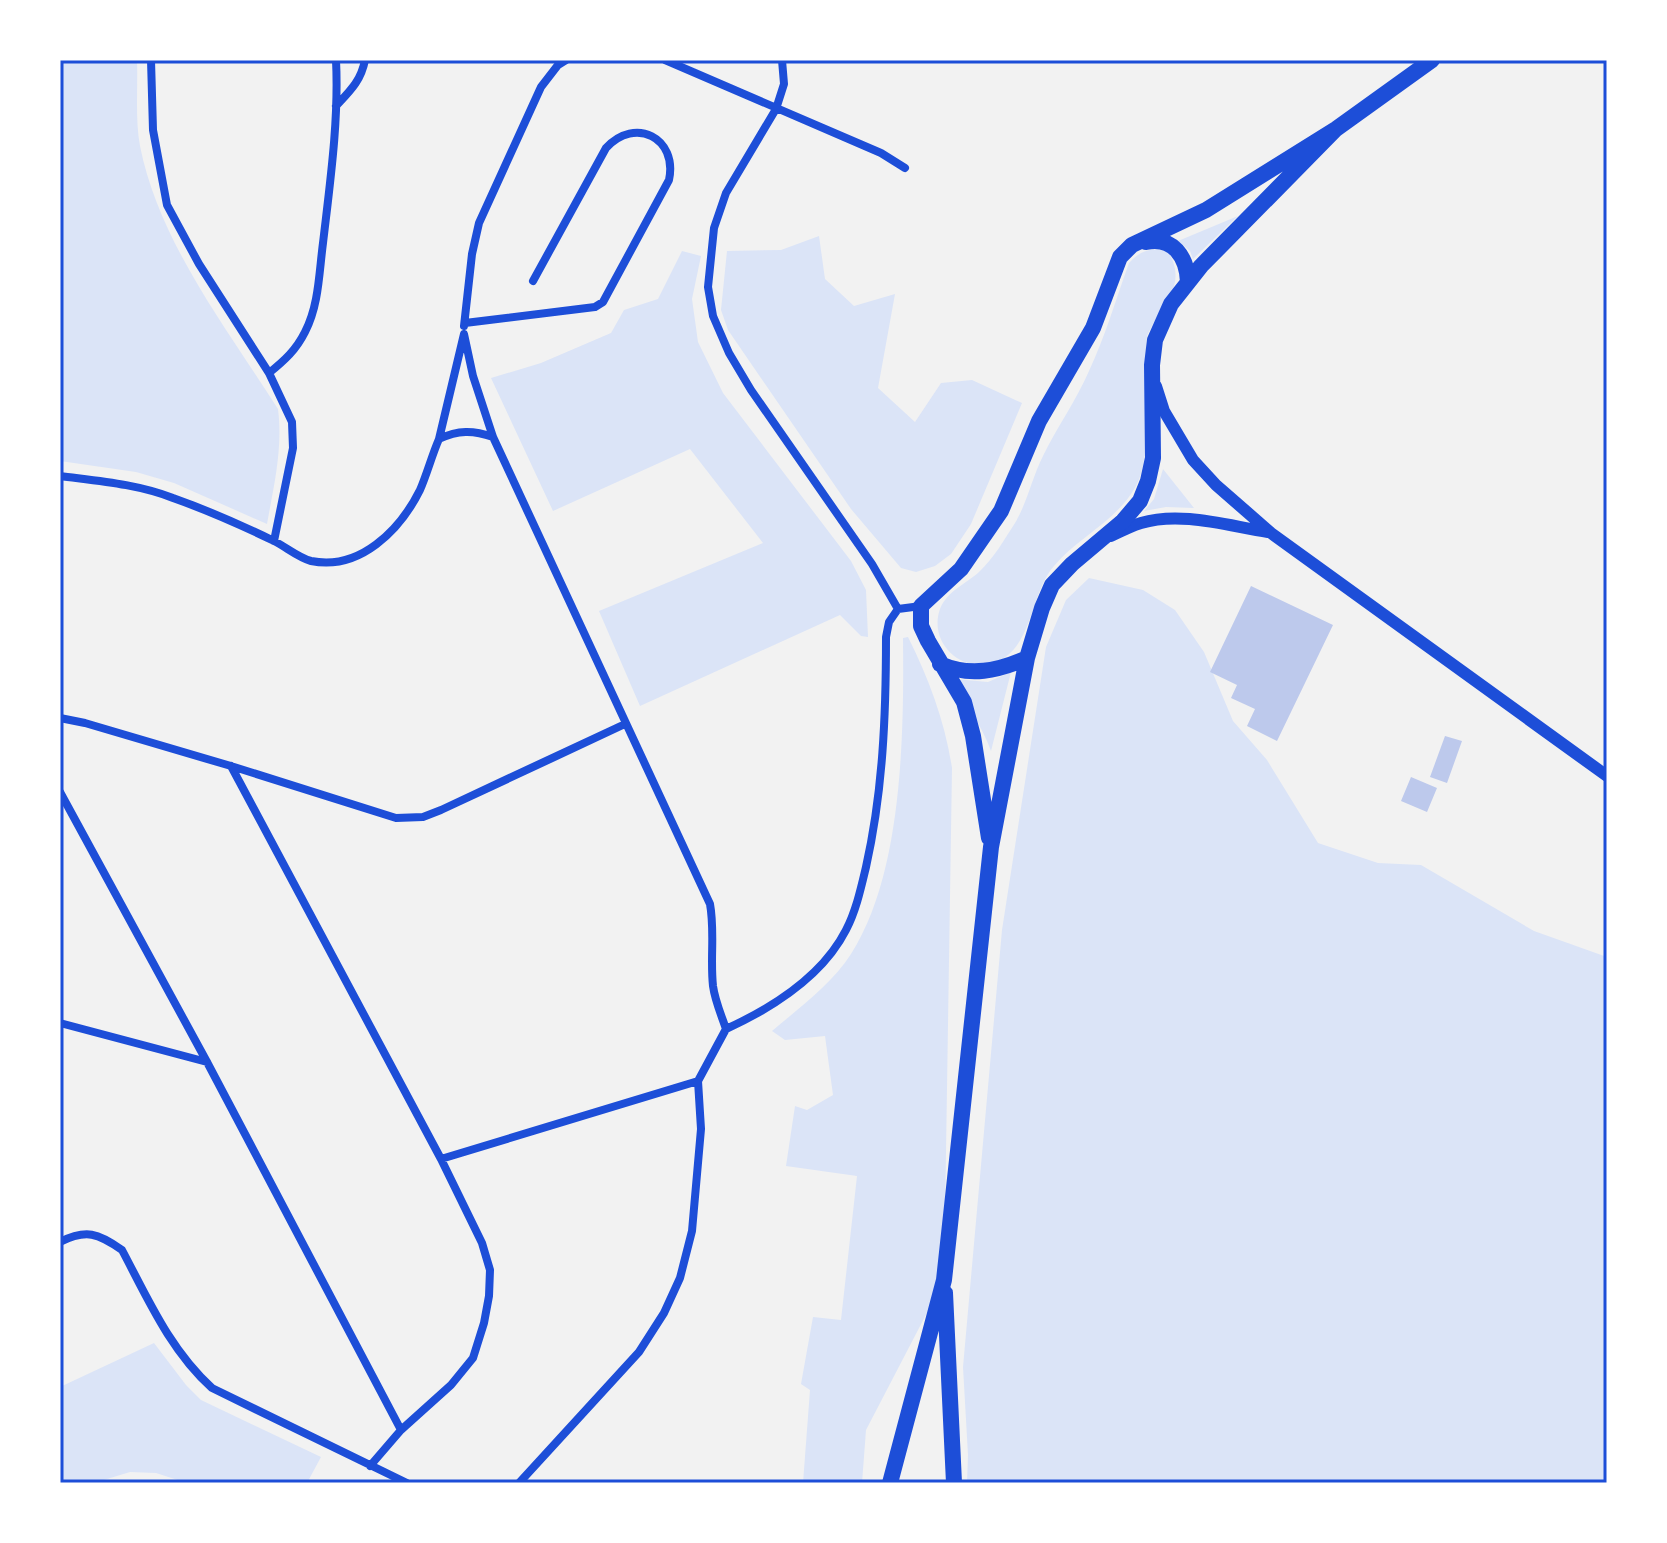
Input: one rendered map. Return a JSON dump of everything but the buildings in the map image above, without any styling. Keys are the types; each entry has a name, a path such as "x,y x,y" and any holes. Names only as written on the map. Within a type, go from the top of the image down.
{"main road":[{"path":"991,847 973,736 964,702 939,663 921,626 921,606 961,569 1001,511 1039,421 1093,328 1120,257 1132,245 1206,210 1336,129 1432,60"},
{"path":"954,1483 944,1280 991,847 1027,658 1052,585 1123,521 1140,501 1153,458 1152,372 1155,340 1162,322 1201,266 1336,129"},
{"path":"1132,245 1155,240 1170,244 1181,254 1187,268 1188,282"},
{"path":"939,663 956,671 979,672 1001,670 1027,658"},
{"path":"890,1483 944,1280"}],"street":[{"path":"151,60 153,130 167,205 199,264 269,373 292,422 294,434 274,541"},
{"path":"269,373 293,353 306,331 315,304 336,106 336,60"},
{"path":"336,106 362,76 365,60"},
{"path":"60,476 159,493 274,541 310,561 359,557 382,541 419,491 439,439 464,334 472,254 479,223 541,87 558,65 566,60"},
{"path":"665,60 881,153 905,168"},
{"path":"782,60 784,84 776,109 726,193 714,228 708,287 713,316 729,353 751,390 872,564 898,609"},
{"path":"465,323 595,307 603,302 669,180 670,157 657,139 647,134 624,134 606,148 533,281"},
{"path":"464,334 473,376 493,437 710,904 714,927 713,982 726,1029"},
{"path":"1152,372 1164,411 1176,435 1216,485 1271,533 1607,776"},
{"path":"439,439 453,432 466,431 493,437"},
{"path":"1101,540 1140,523 1163,519 1196,520 1271,533"},
{"path":"519,1483 639,1352 664,1313 680,1278 692,1231 701,1129 698,1081 726,1029 763,1013 792,991 825,961 845,931 858,901 874,829 886,713 886,637 889,622 898,609 921,606"},
{"path":"60,718 231,766 396,818 423,817 625,724"},
{"path":"231,766 441,1159 482,1243 490,1270 484,1323 473,1358 451,1385 401,1430 370,1466"},
{"path":"60,792 401,1430"},
{"path":"60,1023 207,1062"},
{"path":"441,1159 698,1081"},
{"path":"60,1242 77,1233 89,1233 107,1239 122,1250 174,1348 212,1388 407,1483"}],"shaded area":[{"path":"60,60 137,60 140,146 162,216 216,315 278,409 279,452 267,524 174,483 136,472 60,461"},
{"path":"1238,216 1193,259 1190,251 1178,241"},
{"path":"819,236 825,279 854,306 895,294 878,388 915,422 941,383 972,380 1022,403 971,524 951,554 935,566 916,572 901,568 851,509 728,330 721,310 727,251 781,250"},
{"path":"1158,249 1169,253 1176,276 1170,295 1147,336 1147,434 1142,471 1136,486 1119,509 1054,566 1040,590 1024,633 1008,655 983,665 960,660 943,644 938,622 940,609 952,593 984,567 1015,523 1043,456 1095,358 1129,263 1142,253"},
{"path":"682,251 701,256 692,299 698,342 723,393 851,561 866,590 868,637 861,636 840,615 640,706 599,611 763,543 690,449 553,511 491,378 541,363 611,333 624,310 658,299"},
{"path":"1163,469 1194,508 1166,507 1144,511 1154,499"},
{"path":"1089,578 1143,590 1175,610 1204,652 1233,721 1267,760 1318,843 1378,863 1421,865 1534,931 1607,957 1607,1483 967,1483 963,1367 1002,930 1046,647 1066,600"},
{"path":"908,637 935,701 952,768 944,1280 866,1430 862,1483 803,1483 810,1390 801,1384 813,1317 841,1320 857,1176 786,1166 795,1106 807,1110 833,1095 825,1036 785,1040 772,1031 814,996 843,965 868,921 881,884 897,801 903,716 903,638"},
{"path":"1011,672 991,751 955,679 988,682"},
{"path":"154,1343 201,1400 321,1457 307,1483 187,1483 156,1473 130,1472 94,1483 60,1483 60,1387"}]}
